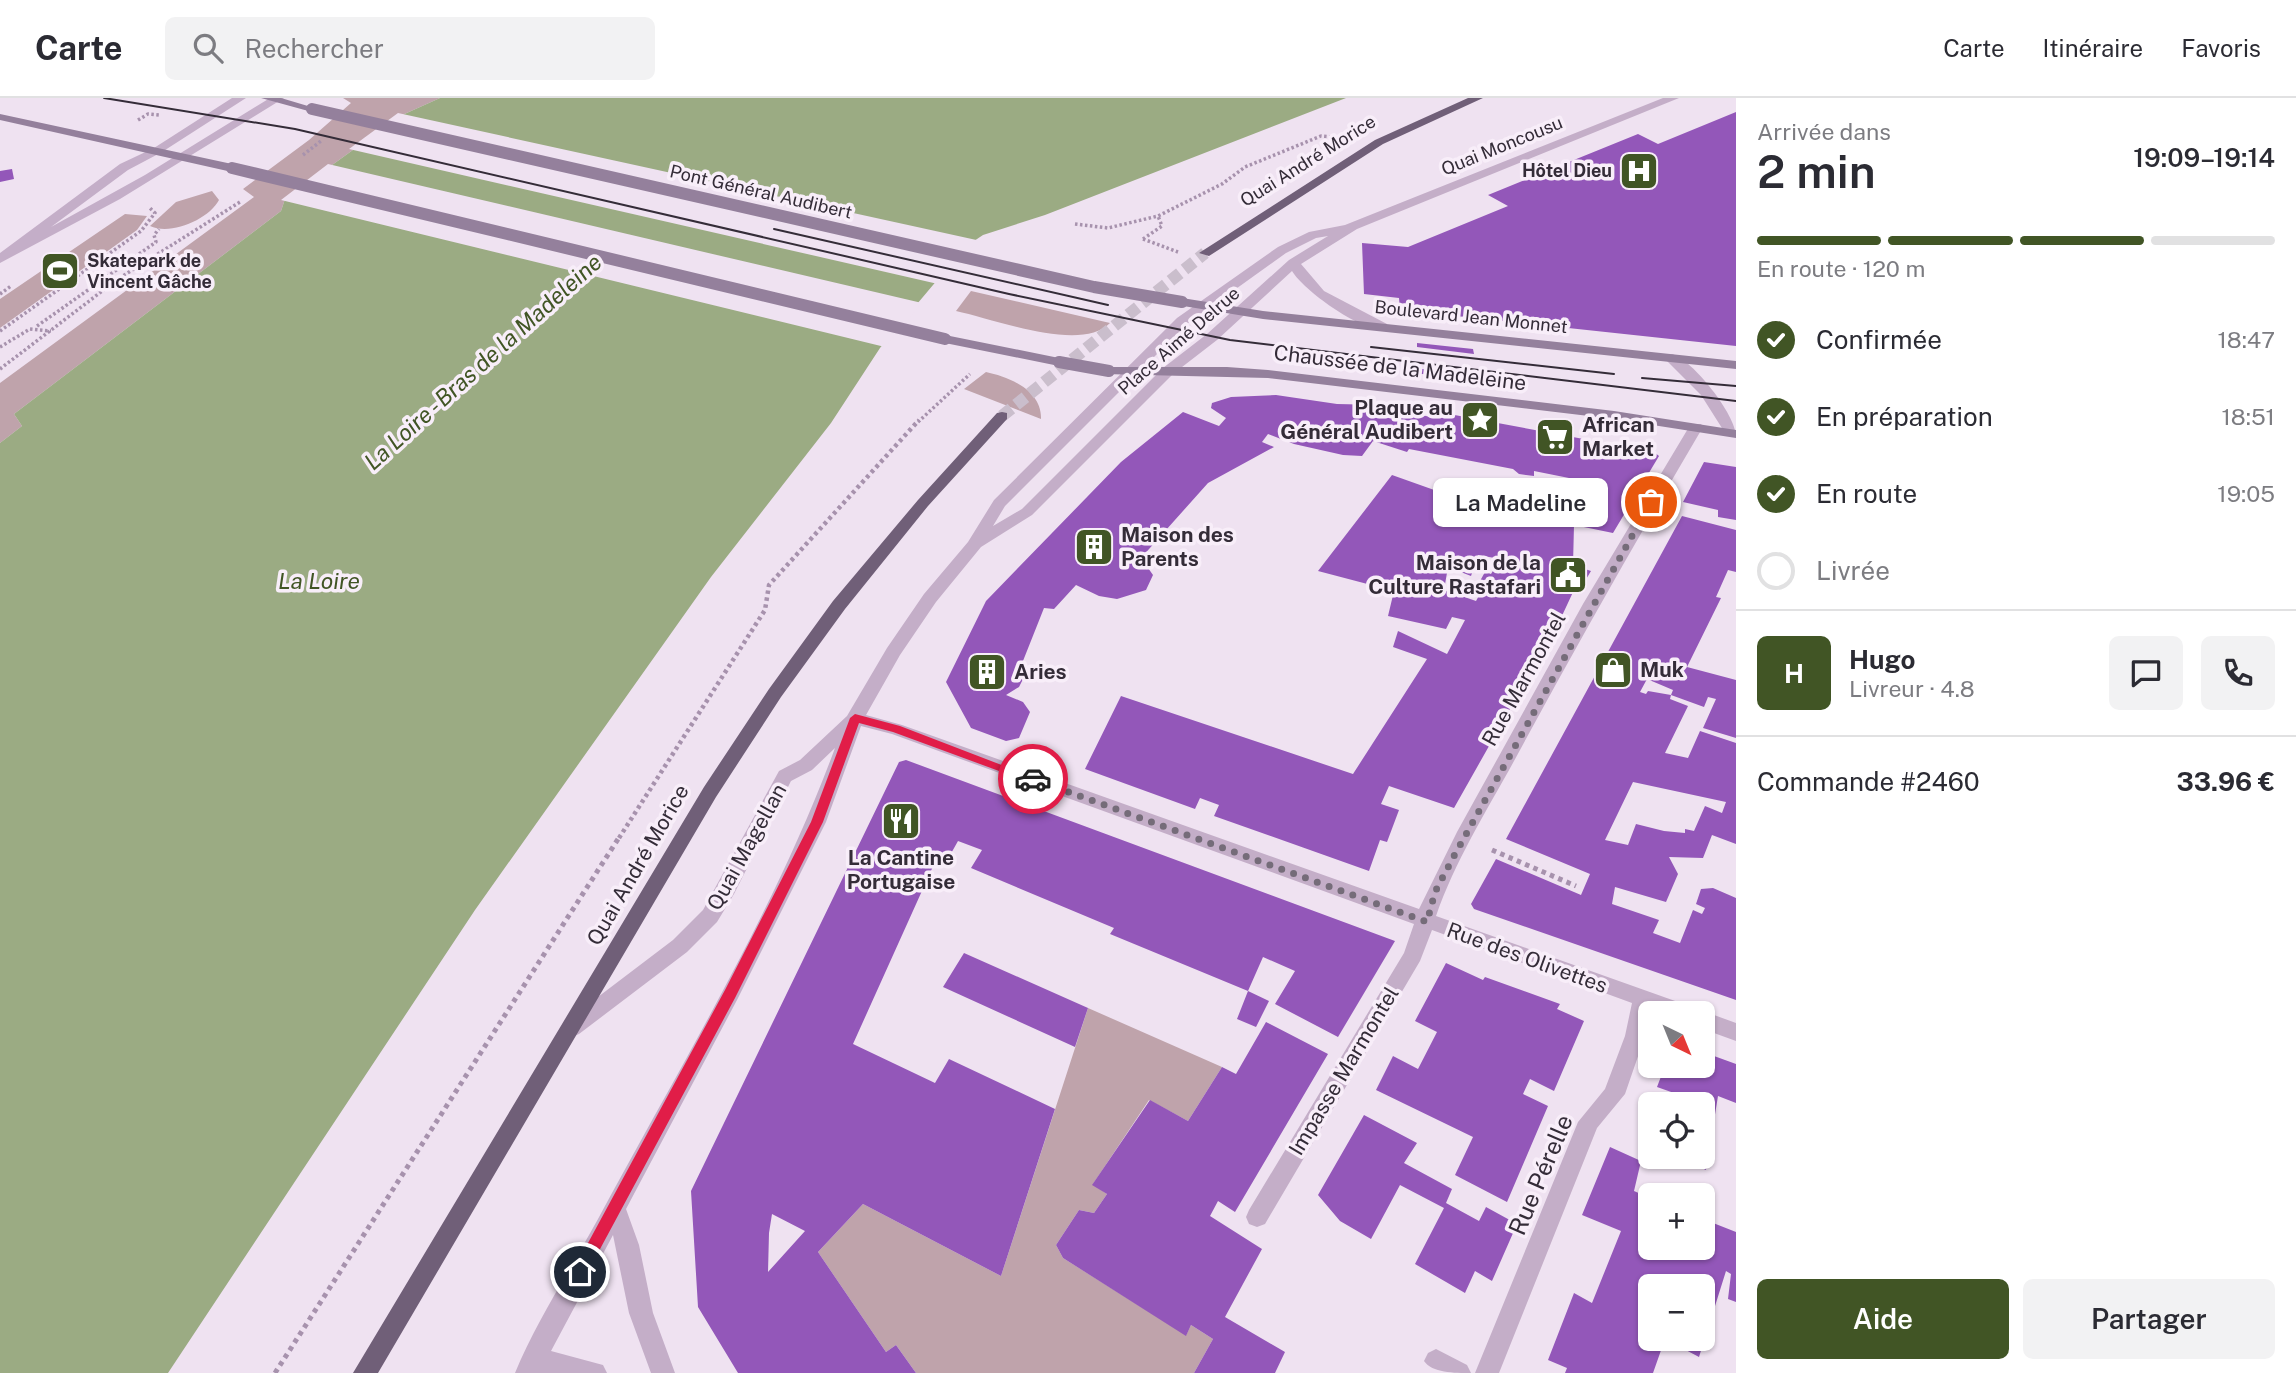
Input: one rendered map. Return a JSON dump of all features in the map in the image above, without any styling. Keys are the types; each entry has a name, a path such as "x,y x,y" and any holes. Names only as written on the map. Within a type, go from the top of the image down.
{"main road":[{"name":"Quai André Morice","path":"1205,253 1379,142 1477,98"},
{"name":"Pont Général Audibert","path":"273,99 1094,287 1203,306"},
{"path":"0,117 185,157"},
{"name":"Chaussée de la Madeleine","path":"185,157 945,339 1109,371 1268,374 1734,433"},
{"name":"Boulevard Jean Monnet","path":"1203,306 1736,365"},
{"name":"Quai André Morice","path":"365,1373 710,792 775,693 839,605 923,503 1002,416"}],"street":[{"path":"0,259 115,173 158,150 240,98"},
{"name":"Quai Moncousu","path":"1268,289 1294,263 1346,229 1673,98"},
{"path":"15,249 52,232 185,157 273,99"},
{"name":"Quai Moncousu","path":"1130,370 1182,321 1240,277 1313,234 1346,229"},
{"path":"1294,263 1299,275 1314,288 1344,309 1382,327"},
{"name":"Place Aimé Delrue","path":"1116,423 1168,371 1268,289"},
{"path":"1672,358 1701,384 1720,408 1734,433"},
{"name":"Quai Magellan","path":"530,1366 730,994 817,822 855,718 893,652 930,598 974,545 999,503 1130,370"},
{"name":"Quai Magellan","path":"974,545 1027,512 1116,423"},
{"name":"Rue Marmontel","path":"1427,922 1435,892 1482,804 1591,604 1696,427"},
{"name":"Quai Magellan","path":"572,1028 680,946 710,916 727,889 762,816 785,776 806,765 855,718"},
{"name":"Rue des Olivettes","path":"855,718 896,729 1649,1001"},
{"name":"Impasse Marmontel","path":"1257,1217 1413,955 1427,922"},
{"name":"Rue Pérelle","path":"1487,1373 1589,1122 1614,1094 1635,1035 1643,999"},
{"path":"1715,1024 1736,1032"},
{"path":"614,1206 628,1245 641,1313 663,1373"},
{"path":"1436,1361 1459,1373"},
{"path":"530,1366 595,1373"}],"path":[{"path":"1075,224 1108,228 1158,216 1222,184 1245,167 1321,136 1334,137"},
{"path":"300,157 322,141"},
{"path":"0,369 118,279 230,211 245,198"},
{"path":"0,331 141,231 155,213 148,206"},
{"path":"1143,239 1162,226 1158,216"},
{"path":"0,347 25,328 37,326 156,242 155,235 159,229"},
{"path":"37,326 51,331"},
{"path":"275,1373 765,610 769,585 925,414 978,366"},
{"path":"1492,850 1576,886"}],"shaded area":[{"path":"343,98 440,98 400,116 285,199 281,211 14,414 22,426 0,443 0,383 254,197 243,189 309,140 351,103"},
{"name":"Skatepark de Vincent Gâche","path":"212,191 219,200 198,219 168,229 150,226 176,202"},
{"name":"Skatepark de Vincent Gâche","path":"125,214 147,216 137,230 0,328 0,299"},
{"path":"971,291 1110,323 1097,331 1079,335 1059,334 956,311"},
{"path":"986,372 1023,386 1036,400 1041,419 964,389"},
{"path":"1088,1008 1222,1067 1188,1121 1149,1100 1093,1184 1107,1194 1094,1213 1079,1210 1056,1245 1063,1258 1186,1335 1191,1325 1213,1339 1194,1373 916,1373 896,1345 886,1352 818,1252 863,1204 1001,1276"}],"water":[{"name":"La Loire","path":"440,98 1346,98 1045,215 983,235 965,247 880,348 831,423 711,577 475,910 168,1373 0,1373 0,443 22,426 14,414 281,211 285,199 400,116"}],"pier":[{"path":"398,113 981,241 967,250 938,284 349,149"},
{"path":"328,164 922,303 885,347 281,200"}],"building":[{"name":"Hôtel Dieu","path":"1736,112 1736,346 1400,310 1399,298 1364,294 1362,243 1408,247 1508,206 1488,195 1638,134 1658,144"},
{"path":"12,169 14,179 0,182 0,171"},
{"path":"1417,343 1473,349 1474,354 1417,347"},
{"path":"1414,368 1472,375 1472,380 1414,373"},
{"path":"1276,395 1337,404 1382,405 1377,413 1389,418 1395,410 1431,417 1433,411 1654,452 1659,456 1613,533 1574,525 1573,565 1591,571 1579,591 1574,590 1525,695 1519,693 1454,808 1389,786 1381,804 1399,810 1387,842 1380,840 1369,871 1214,816 1219,805 1200,798 1195,809 1085,769 1121,696 1353,774 1427,659 1393,647 1398,631 1447,654 1465,620 1452,617 1446,629 1388,616 1394,591 1318,571 1392,475 1482,507 1494,487 1565,501 1570,492 1563,490 1567,484 1574,487 1579,480 1534,471 1534,476 1519,474 1513,469 1409,449 1407,452 1373,441 1362,456 1343,455 1294,444 1268,434 1262,442 1274,447 1208,483 1141,558 1153,575 1146,590 1117,599 1099,596 1076,585 1054,609 1044,608 1019,671 1026,673 1019,687 1006,695 1023,702 1030,712 1019,738 1006,741 971,728 946,682 986,601 1121,462 1183,412 1219,426 1226,418 1211,408 1212,403 1231,397","holes":["1478,555 1500,559 1491,574 1485,572 1480,581 1486,583 1476,601 1444,590 1448,567 1471,576"]},
{"path":"1704,462 1736,467 1736,520 1718,517 1718,510 1683,502"},
{"path":"1682,516 1736,530 1736,572 1728,570 1716,597 1721,598 1687,667 1736,680 1736,738 1703,728 1716,699 1708,697 1704,707 1671,695 1670,699 1688,706 1665,753 1688,758 1700,731 1736,743 1736,844 1712,835 1703,858 1669,857 1678,874 1666,902 1615,887 1612,904 1659,920 1653,933 1680,943 1693,910 1702,914 1705,908 1696,904 1701,889 1713,888 1736,898 1736,1000 1474,909 1471,904 1496,859 1581,895 1590,874 1506,839","holes":["1647,679 1673,690 1671,695 1648,691 1646,694 1640,692","1633,782 1726,802 1722,813 1705,806 1694,831 1664,831 1636,824 1628,845 1605,840"]},
{"path":"906,760 1395,941 1338,1037 1275,1004 1295,971 1263,957 1248,991 1110,934 1114,928 971,868 982,850 958,841 944,866 935,862 853,1044 935,1083 949,1059 1055,1109 1001,1276 863,1204 818,1252 886,1352 896,1345 916,1373 738,1373 698,1307 691,1191 899,762","holes":["772,1214 805,1231 768,1272"]},
{"path":"964,953 1088,1008 1075,1047 943,987"},
{"path":"1446,963 1483,980 1485,977 1560,1004 1557,1009 1584,1021 1554,1091 1530,1079 1523,1094 1548,1106 1507,1202 1455,1175 1473,1137 1376,1090 1393,1056 1418,1069 1437,1032 1415,1021"},
{"path":"1248,991 1269,1001 1256,1027 1237,1019"},
{"path":"1266,1022 1328,1054 1235,1212 1218,1201 1210,1216 1262,1249 1225,1317 1285,1352 1275,1373 1194,1373 1213,1339 1191,1325 1186,1336 1063,1258 1056,1245 1079,1210 1094,1213 1107,1194 1092,1185 1150,1100 1188,1121 1222,1067 1236,1074"},
{"path":"1715,1056 1736,1064 1736,1103 1718,1096 1715,1114 1715,1092 1671,1092 1657,1087 1660,1078 1715,1078"},
{"path":"1364,1115 1417,1143 1404,1163 1452,1189 1446,1203 1479,1221 1486,1207 1517,1224 1492,1281 1475,1271 1465,1293 1415,1264 1444,1208 1400,1185 1371,1239 1340,1221 1318,1195"},
{"path":"1610,1147 1638,1160 1639,1169 1634,1191 1638,1193 1638,1260 1715,1260 1715,1224 1736,1232 1736,1302 1728,1299 1731,1274 1726,1271 1715,1306 1715,1274 1638,1274 1638,1351 1661,1351 1653,1373 1565,1373 1567,1368 1548,1360 1574,1293 1592,1303 1621,1231 1582,1215"},
{"path":"1688,1351 1701,1351 1699,1357"}],"tunnel":[{"path":"1002,416 1205,253"}],"tram line":[{"path":"104,98 295,129 1009,294 1230,340 1736,401"},
{"path":"774,229 1108,305"},
{"path":"1371,347 1614,374"},
{"path":"1642,378 1736,386"}],"way so far":[{"path":"1033,779 1427,922 1435,892 1454,856 1591,604 1651,502"}],"place":[{"name":"Hôtel Dieu","path":"1639,171"},
{"name":"Skatepark de Vincent Gâche","path":"60,271"},
{"name":"Plaque au Général Audibert","path":"1480,420"},
{"name":"African Market","path":"1555,437"},
{"name":"La Madeline","path":"1651,502"},
{"name":"Maison des Parents","path":"1094,547"},
{"name":"Maison de la Culture Rastafari","path":"1568,575"},
{"name":"Muk","path":"1613,670"},
{"name":"Aries","path":"987,672"},
{"name":"La Cantine Portugaise","path":"901,821"}],"route":[{"path":"580,1272 730,994 817,822 855,718 896,729 1033,779"}],"water label":[{"name":"La Loire - Bras de la Madeleine","path":"483,362"}]}
